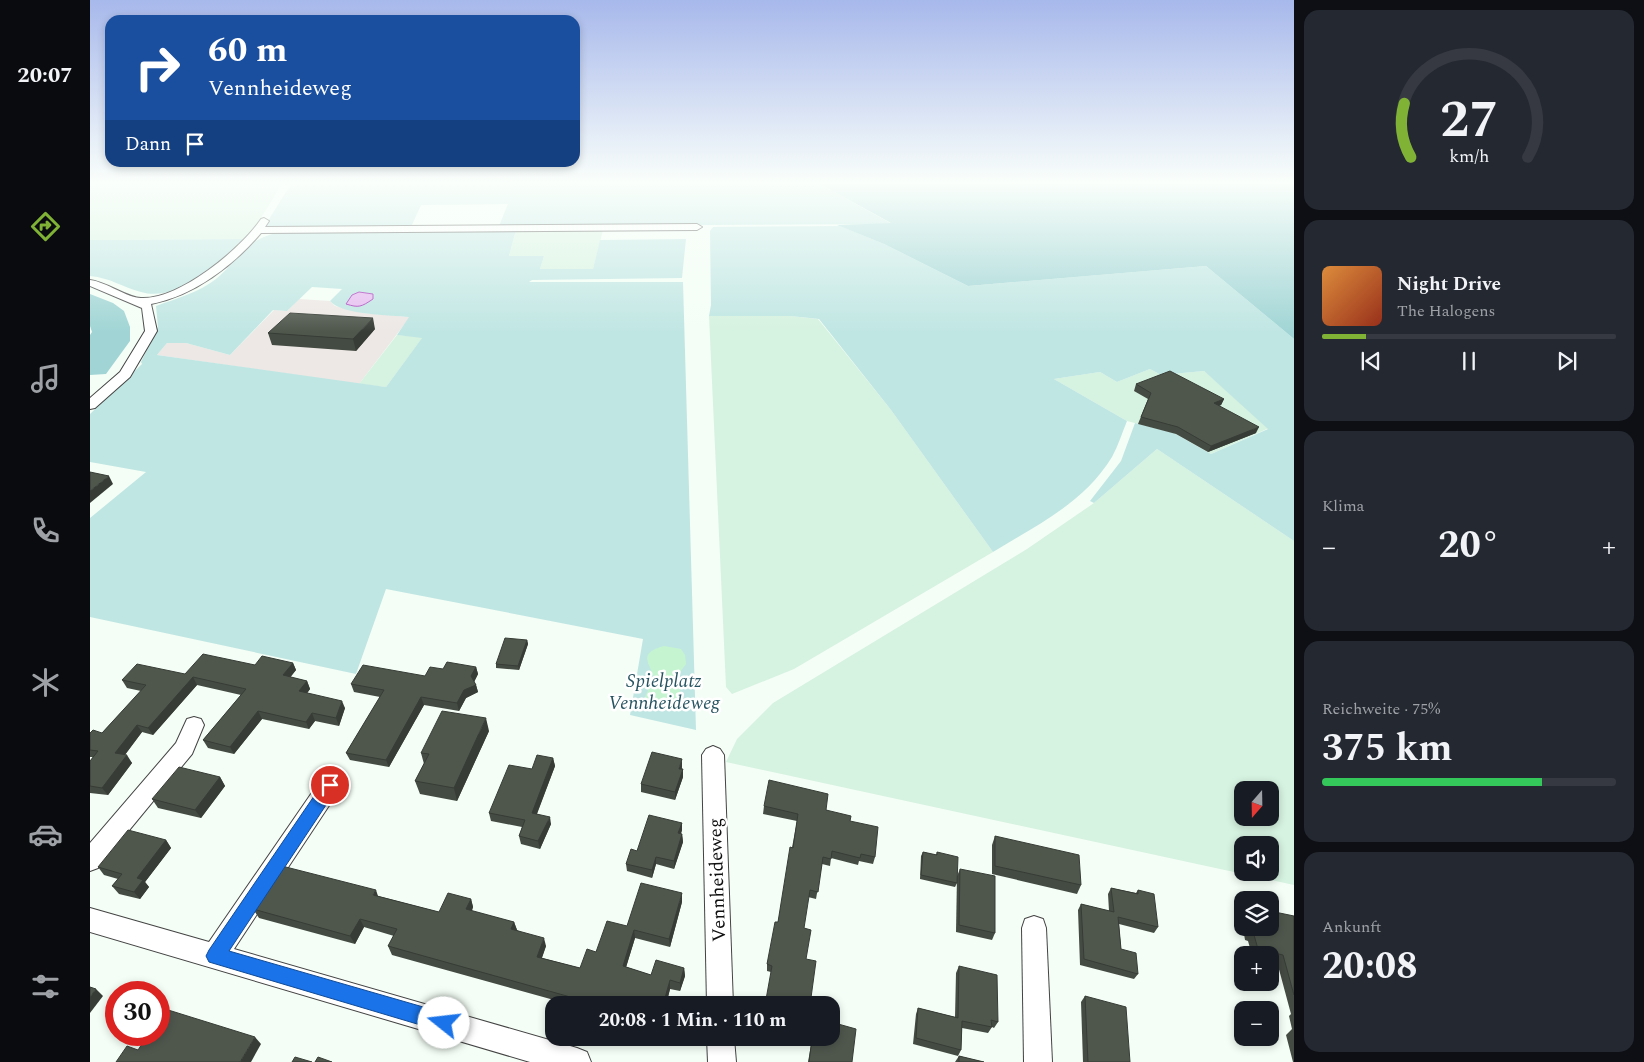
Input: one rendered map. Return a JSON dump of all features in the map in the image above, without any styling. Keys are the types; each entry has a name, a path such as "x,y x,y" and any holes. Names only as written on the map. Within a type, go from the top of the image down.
{"street":[{"path":"138,302 152,302 172,295 202,280 228,260 254,234"},
{"path":"90,283 97,284 147,306 152,331 125,374 90,405"},
{"path":"90,860 185,748 194,726"},
{"name":"Vennheideweg","path":"713,754 720,996"},
{"path":"215,956 330,785"},
{"path":"90,920 577,1062"},
{"path":"1034,928 1038,1062"},
{"path":"721,1046 722,1062"}],"shaded area":[{"path":"90,234 249,234 244,239 90,240"},
{"path":"515,234 602,234 593,269 540,269 544,256 509,256"},
{"path":"858,234 1294,234 1294,339 1206,266 968,286 884,244"},
{"path":"359,292 373,294 373,299 360,306 346,304 352,295"},
{"path":"90,294 113,303 124,311 130,327 130,341 106,374 90,375 90,335 92,332 90,326"},
{"path":"299,299 330,301 335,306 363,313 410,317 359,384 157,355 167,343 186,343 230,355 274,310 287,311"},
{"path":"709,316 790,316 818,319 891,410 993,552 794,669 732,694 726,687"},
{"path":"397,335 423,337 386,387 359,384"},
{"path":"1150,369 1161,375 1204,371 1269,428 1211,454 1174,433 1127,421 1054,379 1100,372 1117,382"},
{"path":"1157,449 1294,541 1294,885 1276,881 1279,881 1279,836 1234,836 1234,872 726,762 737,739 773,703 1027,549 1094,503"}],"green space":[{"name":"Spielplatz Vennheideweg","path":"515,234 509,256 544,256 540,269 593,269 600,240 686,239 682,278 532,280 529,282 683,282 696,730 630,715 643,639 386,589 356,674 90,617 90,518 146,472 90,462 90,414 142,364 141,362 158,327 156,306 187,295 210,284 251,244 270,235","holes":["312,287 342,289 330,301 336,306 355,312 409,317 397,335 422,338 386,387 157,355 167,343 186,343 230,355 273,310 287,311"]},
{"path":"710,234 858,234 884,244 968,286 1206,266 1294,339 1294,541 1157,449 1094,503 1090,501 1121,461 1135,423 1174,433 1211,454 1268,429 1204,371 1161,375 1150,369 1117,382 1100,372 1054,379 1127,421 1112,457 1088,487 1058,512 993,552 891,410 819,319 790,316 709,316 711,305"},
{"path":"244,239 211,269 184,286 169,292 155,294 141,292 90,276 90,240"}],"sand":[{"path":"664,646 681,649 685,655 686,664 679,674 677,681 683,699 677,707 662,711 652,706 645,697 654,677 648,661 648,654"}],"building":[{"path":"290,313 373,318 353,339 268,333"},
{"path":"1170,371 1224,399 1214,403 1259,427 1211,446 1178,427 1141,417 1151,393 1136,384"},
{"path":"90,472 109,476 90,491"},
{"path":"505,638 527,640 518,666 496,664"},
{"path":"203,654 255,665 262,656 293,663 283,675 307,681 299,691 342,701 336,718 312,713 306,722 258,711 230,747 203,740 246,689 193,677 148,728 137,725 115,753 127,755 102,788 90,786 90,761 98,751 90,750 90,733 93,730 102,733 146,685 122,680 137,664 185,674"},
{"path":"447,662 476,667 471,676 476,685 464,690 457,703 421,697 386,760 346,753 384,690 351,684 363,665 425,676 430,667 443,669"},
{"path":"442,711 486,718 454,788 415,781 429,754 421,753"},
{"path":"652,752 682,759 679,769 683,769 675,792 641,784"},
{"path":"537,755 553,758 532,813 550,817 538,841 519,836 525,820 489,813 509,765 532,769"},
{"path":"179,767 220,777 195,810 152,799"},
{"path":"769,780 828,794 826,810 851,816 850,821 878,827 875,857 861,854 860,858 832,851 831,859 823,857 818,892 810,890 804,928 811,930 806,959 816,961 811,996 767,996 772,966 767,964 775,922 778,922 790,847 793,848 798,814 764,806"},
{"path":"649,815 682,823 678,833 682,834 674,861 656,857 652,870 626,864 631,849 637,851"},
{"path":"128,830 166,840 137,878 143,880 134,892 112,886 122,874 98,867"},
{"path":"995,836 1079,855 1081,885 995,866"},
{"path":"923,852 937,855 937,852 958,857 957,883 921,875"},
{"path":"282,866 376,890 373,895 439,912 448,893 471,899 466,909 514,922 511,929 544,938 537,957 580,968 587,949 596,952 607,921 627,926 641,883 682,893 669,939 634,930 623,966 651,975 656,960 684,968 680,983 670,980 666,996 567,996 388,946 397,929 360,919 350,936 253,909"},
{"path":"960,869 995,876 995,933 959,925"},
{"path":"1111,888 1138,894 1138,890 1154,894 1158,927 1118,917 1121,949 1136,953 1138,974 1084,959 1081,904 1114,912"},
{"path":"1279,913 1294,916 1294,995 1283,955 1279,954 1279,946 1257,946 1254,936 1279,936"},
{"path":"959,966 997,975 998,1022 991,1020 992,1027 962,1021 961,1050 916,1038 918,1008 958,1018"},
{"path":"90,987 96,989 90,997"},
{"path":"1085,996 1126,1007 1130,1062 1088,1062"},
{"path":"170,1011 255,1037 240,1062 116,1062 127,1046 138,1050 141,1046 170,1046"},
{"path":"840,1025 856,1029 852,1062 809,1062 811,1046 840,1046"},
{"path":"959,1056 984,1062 959,1062"},
{"path":"295,1057 312,1062 292,1062"},
{"path":"318,1057 332,1062 315,1062"}],"route":[{"path":"330,785 215,956 444,1023"}]}
